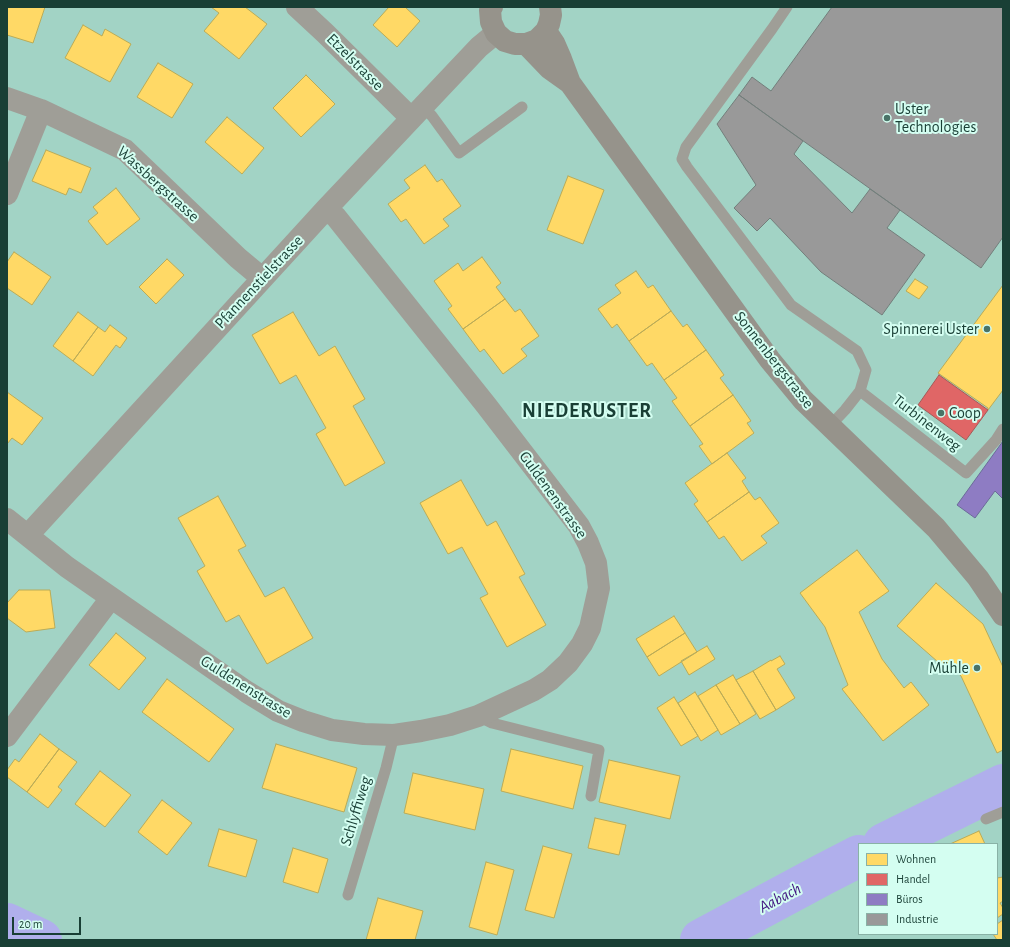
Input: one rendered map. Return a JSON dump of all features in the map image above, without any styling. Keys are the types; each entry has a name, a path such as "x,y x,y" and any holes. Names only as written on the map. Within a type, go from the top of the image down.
{"street":[{"name":"Etzelstrasse","path":"297,7 417,112"},
{"path":"492,7 490,10 491,22 496,33 505,41 515,44 526,44 537,40 546,32 551,15 550,7"},
{"name":"Sonnenbergstrasse","path":"546,32 554,43 570,83 770,360 803,400 829,427 904,496 936,528 978,578 1003,615"},
{"name":"Pfannenstielstrasse","path":"28,535 326,209 479,47 496,33"},
{"name":"Sonnenbergstrasse","path":"526,44 549,68 570,83"},
{"name":"Wassbergstrasse","path":"7,98 41,110 124,150 238,258 262,278"},
{"path":"7,194 41,110"},
{"name":"Guldenenstrasse","path":"7,519 67,567 247,692 278,711 332,730 364,734 394,735 450,725 478,716 534,690 550,680 568,663 582,644 590,628 599,588 596,563 588,543 578,526 491,411 336,217 326,209"},
{"path":"7,736 111,598"}],"lane":[{"path":"786,7 772,29 686,147 682,159 686,167 792,305 857,351 866,370 860,392 846,410 829,427"},
{"path":"417,112 432,116 459,153 522,107"},
{"name":"Turbinenweg","path":"860,392 966,473 996,440 1003,429"},
{"path":"478,716 492,723 599,750 591,796"},
{"name":"Schlyffiweg","path":"348,896 386,768 394,735"},
{"path":"986,819 1003,812"}],"building: Wohnen":[{"path":"7,7 45,7 33,43 7,35"},
{"path":"211,7 245,7 267,24 239,59 204,31 219,13"},
{"path":"389,7 405,7 420,21 397,47 373,25"},
{"path":"83,25 102,36 105,29 131,44 110,82 65,58"},
{"path":"158,63 193,84 172,118 137,97"},
{"path":"306,75 335,104 301,137 273,108"},
{"path":"227,117 264,148 242,174 205,142"},
{"path":"46,150 91,168 81,193 69,188 66,195 32,181"},
{"path":"425,165 437,182 442,179 461,206 443,219 449,226 424,244 406,219 401,222 388,204 410,188 404,180"},
{"path":"568,176 604,190 583,244 547,230"},
{"path":"116,188 140,219 107,245 88,221 98,213 93,207"},
{"path":"14,252 51,277 32,305 7,288 7,262"},
{"path":"482,257 501,283 496,287 505,299 463,329 448,309 452,306 434,281 458,263 463,271"},
{"path":"167,259 184,275 156,304 139,287"},
{"path":"636,271 648,288 653,285 671,311 629,341 617,324 612,328 598,309 621,293 615,285"},
{"path":"915,279 928,287 919,299 906,291"},
{"name":"Spinnerei Uster","path":"1003,285 1003,390 988,410 988,408 938,373"},
{"path":"505,299 515,312 520,309 539,336 521,349 527,356 503,374 484,349 480,352 463,329"},
{"path":"671,311 683,327 687,324 706,350 664,380 652,363 647,366 629,341"},
{"path":"78,312 98,327 73,361 53,346"},
{"path":"293,312 319,356 335,346 365,399 353,406 385,463 345,486 316,434 326,428 296,375 280,384 252,335"},
{"path":"110,325 127,338 120,348 116,345 93,376 73,361 98,327 105,332"},
{"path":"706,350 724,375 720,378 733,395 690,426 672,401 677,398 664,380"},
{"path":"7,392 43,418 22,445 12,438 7,444"},
{"path":"733,395 751,421 747,423 754,433 712,464 699,446 703,444 690,426"},
{"path":"727,453 746,478 742,481 749,492 707,522 694,504 698,501 685,483"},
{"path":"461,480 487,526 496,521 525,574 519,577 546,625 507,647 480,598 488,594 462,547 448,554 420,503"},
{"path":"749,492 755,500 760,497 779,523 761,536 767,543 742,561 724,536 719,539 707,522"},
{"path":"218,496 246,546 238,550 265,597 284,587 313,638 267,664 239,615 226,622 197,571 205,566 178,518"},
{"path":"857,550 889,591 859,612 882,659 904,688 911,682 929,705 883,741 842,689 848,685 825,627 800,593"},
{"name":"Mühle","path":"936,583 983,624 1003,667 1003,750 997,753 961,676 949,665 946,669 897,626"},
{"path":"19,590 50,590 55,628 26,632 7,618 7,603"},
{"path":"674,616 685,633 647,657 636,639"},
{"path":"116,633 146,658 119,690 89,665"},
{"path":"685,633 697,652 659,676 647,657"},
{"path":"707,646 715,659 689,675 681,661"},
{"path":"780,656 785,664 777,669 795,698 776,710 753,671"},
{"path":"753,671 776,710 760,719 736,680"},
{"path":"733,675 756,714 740,724 716,685"},
{"path":"167,679 234,729 209,762 142,712"},
{"path":"716,685 740,724 721,735 698,696"},
{"path":"695,692 718,730 701,741 678,703"},
{"path":"674,697 698,736 681,746 657,708"},
{"path":"40,734 59,749 27,792 7,777 7,770 15,759 19,762"},
{"path":"276,744 357,768 344,812 262,788"},
{"path":"59,749 77,762 58,787 62,790 48,808 27,792"},
{"path":"511,749 583,766 573,809 501,791"},
{"path":"609,760 680,776 670,819 599,802"},
{"path":"100,771 131,795 105,827 75,804"},
{"path":"413,773 484,789 475,830 404,813"},
{"path":"162,800 192,823 167,855 138,832"},
{"path":"595,818 626,825 619,855 588,848"},
{"path":"219,829 257,840 246,877 208,866"},
{"path":"979,831 985,843 952,843"},
{"path":"543,846 572,854 554,918 525,910"},
{"path":"293,848 328,859 318,893 283,882"},
{"path":"486,862 514,870 497,935 469,927"},
{"path":"1003,877 1003,901 1000,903 1003,908 1003,914 998,917 998,878"},
{"path":"378,898 423,911 415,940 366,940"},
{"path":"1003,920 1003,940 997,940 994,935 998,935 998,923"}],"building: Handel":[{"path":"939,375 988,410 966,440 918,405"}],"building: Büros":[{"path":"1003,441 1003,499 995,491 975,518 957,505"}],"building: Industrie":[{"name":"Uster Technologies","path":"832,7 1003,7 1003,237 981,268 739,95 752,77 771,91"},
{"path":"739,95 803,141 794,154 852,213 870,189 900,210 887,228 925,255 882,315 821,272 770,218 757,231 734,208 756,185 717,124"}],"waterway":[{"name":"Aabach","path":"886,843 1003,785"},
{"name":"Aabach","path":"701,940 858,857"},
{"name":"Aabach","path":"7,924 41,940"}],"place":[{"name":"Uster Technologies","path":"887,118"},
{"name":"Spinnerei Uster","path":"987,329"},
{"name":"Coop","path":"941,413"},
{"name":"Mühle","path":"977,668"}],"district":[{"name":"NIEDERUSTER","path":"587,411"}]}
